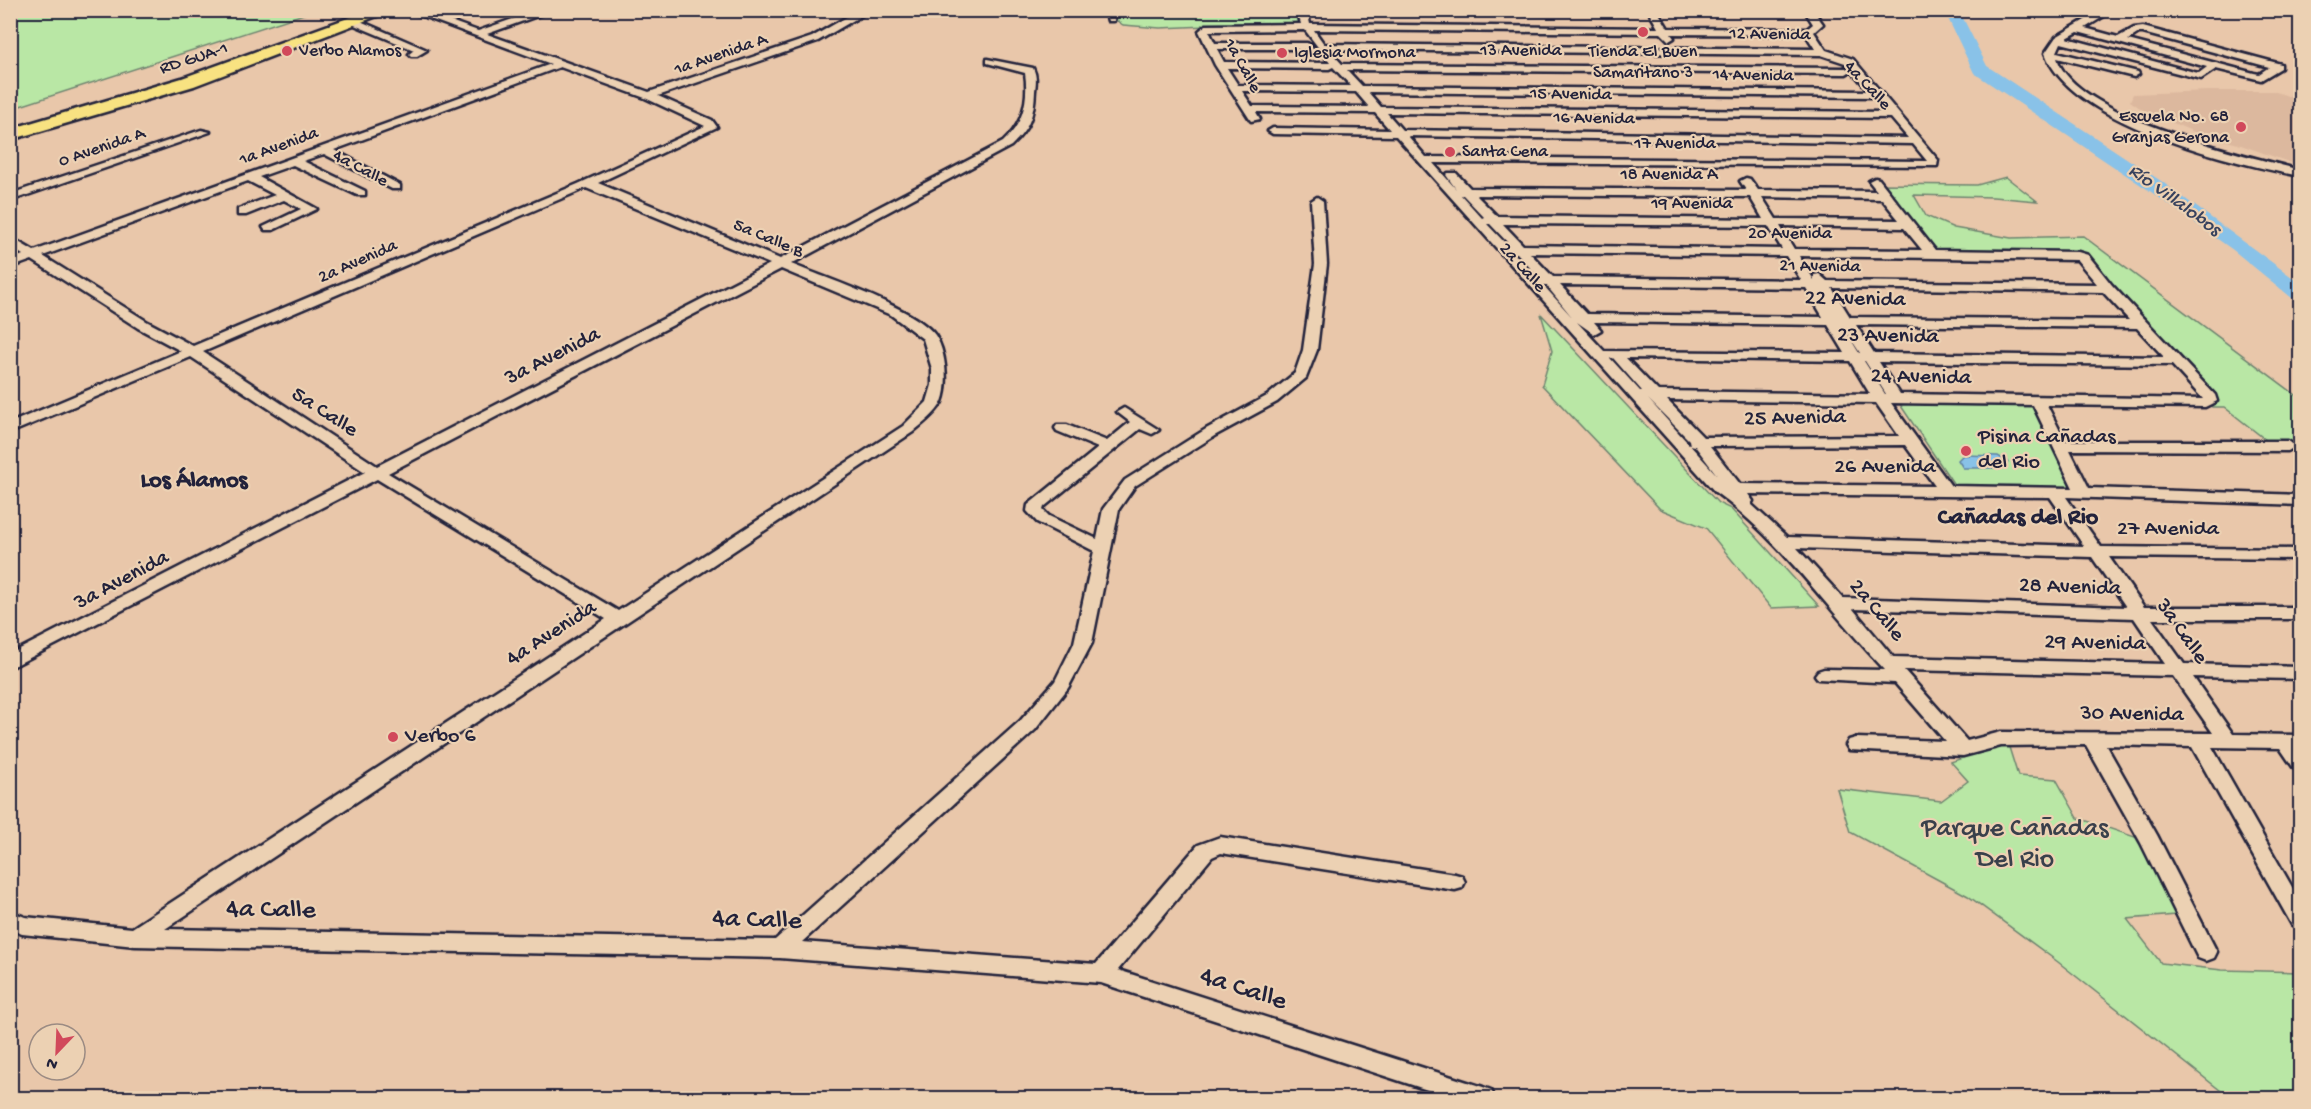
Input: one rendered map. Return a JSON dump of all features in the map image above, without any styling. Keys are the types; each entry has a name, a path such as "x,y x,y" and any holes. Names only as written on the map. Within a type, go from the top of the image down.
{"main road":[{"name":"RD GUA-1","path":"10,135 178,86 386,10"}],"street":[{"path":"410,10 649,96"},
{"path":"476,35 550,10"},
{"name":"1a Avenida A","path":"649,96 815,39 867,10"},
{"path":"1645,10 1728,136"},
{"path":"1652,10 1659,28"},
{"path":"1789,10 1868,10"},
{"path":"2110,10 2059,39 2050,53 2053,65 2073,87 2114,113 2185,140 2301,173"},
{"name":"4a Calle","path":"1809,11 1818,24 1810,30 1822,52 1849,61 1934,162 1927,166"},
{"path":"356,22 422,50 414,54"},
{"path":"1306,22 1810,30"},
{"name":"1a Calle","path":"1255,119 1220,64 1204,31 1206,28 1306,22"},
{"name":"2a Calle","path":"1306,22 1340,67 1477,220 1551,281 1583,318 1636,395 1721,489 1748,507 1784,542 1963,749"},
{"path":"2077,29 2258,77 2277,66 2143,30 2137,30 2120,40"},
{"path":"2059,39 2194,75 2201,76 2215,65"},
{"path":"1211,46 1307,46"},
{"name":"12 Avenida","path":"1326,47 1822,52"},
{"path":"2050,53 2134,74"},
{"name":"3a Avenida","path":"10,662 997,150 1024,128 1030,114 1032,76 1029,70 991,61"},
{"name":"1a Avenida","path":"10,264 560,64"},
{"name":"13 Avenida","path":"1220,64 1846,71"},
{"name":"2a Calle","path":"1340,67 1373,89 1393,110 1493,220 1533,281 1568,318 1700,442 1738,489 1748,507"},
{"name":"14 Avenida","path":"1234,88 1876,94"},
{"name":"2a Avenida","path":"10,429 588,183 712,127 708,122 649,96"},
{"name":"15 Avenida","path":"1248,109 1393,110 1728,136 1894,115"},
{"name":"16 Avenida","path":"1273,131 1728,136 1916,141"},
{"name":"0 Avenida A","path":"10,198 205,132"},
{"name":"17 Avenida","path":"1423,160 1728,136 1927,166"},
{"name":"4a Calle","path":"325,150 396,187"},
{"path":"294,161 361,193"},
{"path":"249,177 311,209 269,227"},
{"path":"1875,182 1930,253"},
{"name":"5a Calle B","path":"588,183 896,312 929,337"},
{"path":"1756,187 1817,285 1846,321 1896,399"},
{"name":"18 Avenida A","path":"1451,191 1756,187 1886,195"},
{"path":"242,212 284,196"},
{"path":"780,949 1028,725 1062,684 1083,643 1111,509 1130,483 1211,432 1272,399 1301,375 1310,350 1321,264 1317,201"},
{"name":"19 Avenida","path":"1477,220 1906,224"},
{"name":"5a Calle","path":"10,241 143,325 193,352 376,471 617,618"},
{"name":"20 Avenida","path":"1512,249 2073,255 2084,258 2107,288"},
{"name":"21 Avenida","path":"1533,281 2107,288"},
{"path":"1817,285 1832,321 1880,398 1946,491"},
{"path":"2107,288 2175,361"},
{"name":"22 Avenida","path":"1568,318 2142,324"},
{"name":"4a Avenida","path":"135,937 617,618 908,429 934,403 939,385 939,369 929,337"},
{"name":"23 Avenida","path":"1608,354 2175,361"},
{"name":"24 Avenida","path":"1636,395 2205,403 2210,401 2210,398 2175,361"},
{"path":"2038,401 2084,494"},
{"path":"1102,548 1042,519 1035,511 1042,498 1109,447 1146,426 1124,412"},
{"path":"1062,428 1109,447"},
{"name":"25 Avenida","path":"1680,443 1910,440"},
{"path":"2061,445 2288,447"},
{"name":"26 Avenida","path":"1721,489 2055,492 2301,500"},
{"name":"3a Calle","path":"2055,492 2227,740"},
{"name":"27 Avenida","path":"1784,542 2097,552 2301,554"},
{"name":"28 Avenida","path":"1839,603 2140,613 2301,613"},
{"name":"29 Avenida","path":"1824,675 1894,670 2180,670 2301,673"},
{"path":"2092,738 2150,841 2206,952"},
{"name":"30 Avenida","path":"1856,745 1963,749 2001,739 2092,738 2293,742"},
{"path":"2198,740 2301,919"},
{"path":"2293,742 2301,762"},
{"path":"1101,974 1205,851 1220,845 1455,882"},
{"name":"4a Calle","path":"10,919 22,925 135,937 780,949 1101,974 1483,1098"}],"shaded area":[{"name":"Escuela No. 68 Granjas Gerona","path":"2273,91 2300,100 2300,166 2238,144 2194,132 2143,110 2130,101 2133,94"}],"green space":[{"path":"11,10 313,10 313,11 11,109"},
{"path":"1111,10 1300,10 1304,22 1160,28 1123,25 1107,14"},
{"path":"2006,177 2037,201 1993,197 1914,195 1926,216 1954,228 2011,238 2083,236 2300,398 2300,448 2266,440 2224,407 2212,407 2078,253 1932,250 1878,184 1977,185"},
{"path":"1541,314 1718,503 1731,509 1819,606 1771,608 1706,528 1660,509 1542,385 1552,351"},
{"path":"1899,403 2036,406 2082,493 1955,486"},
{"name":"Parque Cañadas Del Rio","path":"2008,744 2018,776 2056,779 2078,818 2147,841 2176,915 2127,919 2161,963 2222,970 2300,972 2300,1098 2230,1098 2058,962 1968,896 1850,832 1837,789 1941,801 1968,781 1951,762 1986,749"}],"water":[{"path":"1963,455 1998,456 2008,462 2003,464 2005,468 1963,468 1958,460"}],"waterway":[{"name":"Río Villalobos","path":"1951,10 1980,69 2154,185 2240,246 2300,293"}],"place":[{"name":"Tienda El Buen Samaritano 3","path":"1643,32"},
{"name":"Verbo Alamos","path":"287,51"},
{"name":"Iglesia Mormona","path":"1282,53"},
{"name":"Escuela No. 68 Granjas Gerona","path":"2241,127"},
{"name":"Santa Cena","path":"1450,152"},
{"name":"Pisina Cañadas del Rio","path":"1966,451"},
{"name":"Verbo 6","path":"393,737"}],"district":[{"name":"Los Álamos","path":"194,481"},
{"name":"Cañadas del Rio","path":"2018,518"}]}
